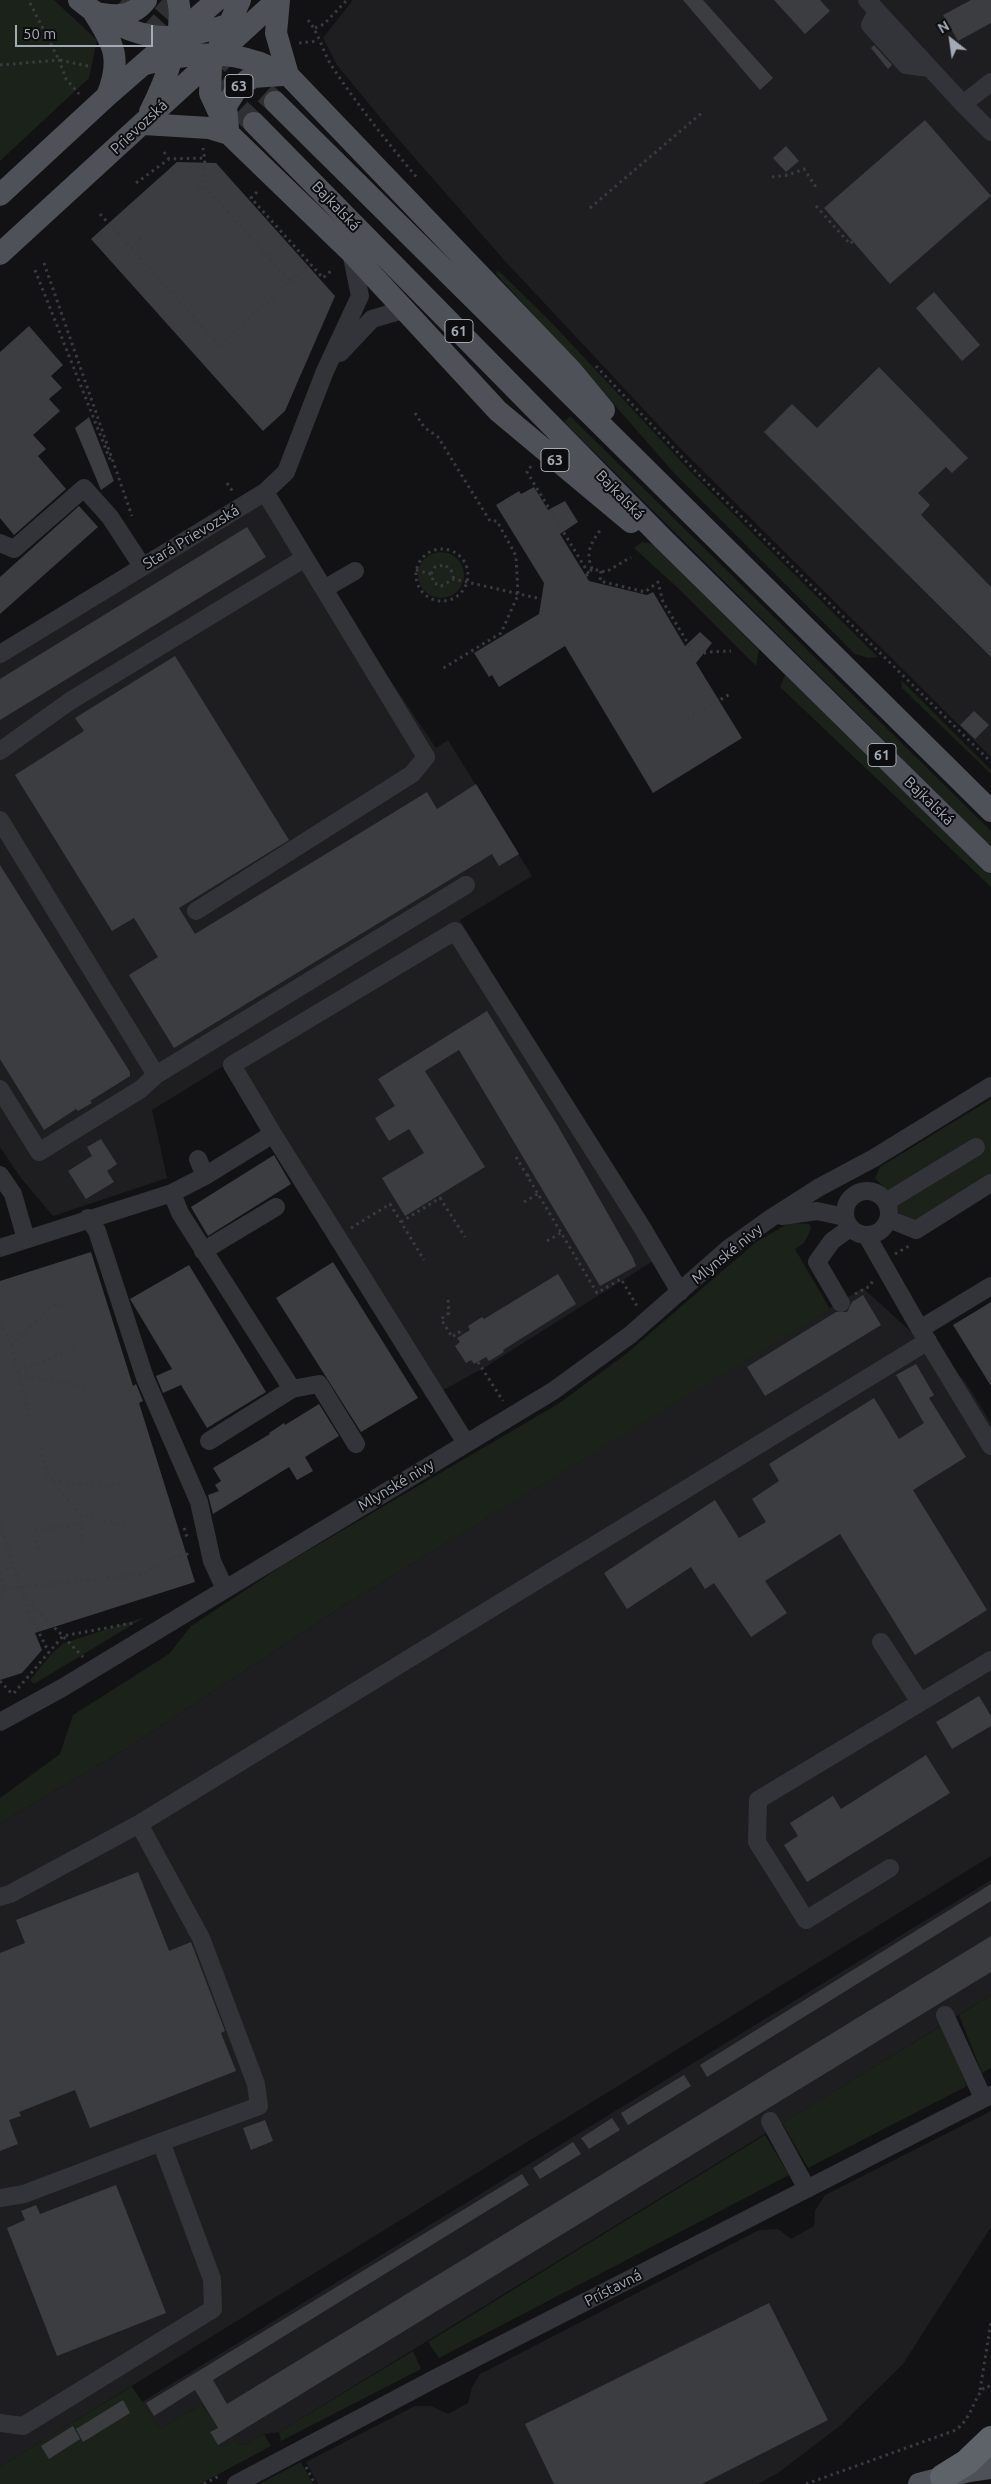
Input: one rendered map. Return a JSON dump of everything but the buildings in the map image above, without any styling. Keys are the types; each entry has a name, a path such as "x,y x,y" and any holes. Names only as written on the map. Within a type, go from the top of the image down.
{"highway":[{"path":"931,2480 967,2462 991,2440"}],"main road":[{"path":"87,6 122,16 138,9 146,0"},
{"path":"144,124 164,82 171,57 180,15 178,0"},
{"name":"63","path":"107,96 217,0"},
{"name":"63","path":"240,0 211,65 210,93 229,134 351,252 406,309 498,411 624,519 663,539"},
{"path":"87,6 150,36 177,35 228,25 274,3"},
{"name":"63","path":"274,3 276,33 288,75"},
{"name":"Prievozská","path":"0,254 144,124 216,54 274,3"},
{"path":"0,195 107,96 114,79 113,45 110,37 87,6"},
{"name":"63","path":"145,64 196,53 216,54 254,61 288,75 570,369 680,504"},
{"name":"63","path":"229,134 225,109 238,87 256,76 288,75"},
{"name":"Bajkalská","path":"275,102 991,811"},
{"name":"Bajkalská","path":"254,123 663,539 991,862"},
{"name":"63","path":"144,124 209,128 229,134"},
{"path":"931,2480 991,2468"}],"street":[{"path":"872,6 991,132"},
{"path":"963,104 991,82"},
{"name":"Stará Prievozská","path":"0,654 265,492 286,472 326,371 360,296 351,252"},
{"name":"Stará Prievozská","path":"326,371 350,341 372,319 406,309"},
{"path":"0,543 14,549 84,488 110,517 142,566"},
{"path":"196,911 412,774 426,757 265,492"},
{"path":"0,752 70,701 305,558"},
{"path":"324,589 355,571"},
{"path":"0,820 156,1075"},
{"path":"0,1089 39,1152 141,1089 156,1075 466,885"},
{"path":"466,1443 232,1065 455,931 638,1220 680,1292"},
{"name":"Mlynské nivy","path":"0,1722 55,1692 590,1366 680,1292 729,1248 771,1218 818,1188 874,1158 991,1086"},
{"path":"0,1248 88,1218 172,1193 205,1176 273,1134"},
{"path":"976,1147 887,1210 882,1230 867,1236 991,1446"},
{"path":"840,1302 817,1262 852,1209 874,1158"},
{"path":"198,1159 205,1176"},
{"path":"0,1174 13,1194 26,1239"},
{"name":"Mlynské nivy","path":"771,1218 807,1211 852,1209 876,1193 887,1210 916,1230 991,1183"},
{"name":"Mlynské nivy","path":"818,1188 837,1192 852,1209 859,1234 867,1236"},
{"path":"172,1193 180,1214 292,1389"},
{"path":"203,1251 276,1207"},
{"path":"88,1218 97,1231 145,1378 199,1502 212,1561 225,1589"},
{"path":"0,1897 10,1894 138,1824 924,1335 991,1286"},
{"path":"209,1440 292,1389 319,1384 356,1444"},
{"path":"882,1642 920,1702"},
{"path":"890,1868 806,1920 757,1842 758,1800 991,1660"},
{"path":"0,2198 24,2194 259,2106 256,2084 202,1938 138,1824"},
{"path":"945,2015 987,2097"},
{"name":"Prístavná","path":"236,2484 436,2378 987,2097"},
{"path":"770,2121 807,2189"},
{"path":"0,2423 23,2426 213,2309 212,2279 161,2142"}],"path":[{"path":"315,28 324,24 348,0"},
{"path":"30,4 59,60 66,79 81,96"},
{"path":"308,20 315,28 318,41 331,66 371,122 424,186"},
{"path":"291,44 318,41"},
{"path":"0,66 59,60 88,66"},
{"path":"590,208 704,111"},
{"path":"203,148 205,158 201,186 290,281"},
{"path":"164,152 170,159"},
{"path":"136,183 170,159 205,158"},
{"path":"772,177 788,175 804,169 816,187"},
{"path":"257,192 252,198 323,278 332,270"},
{"path":"816,206 850,244 853,241"},
{"path":"100,214 219,345 310,264"},
{"path":"131,248 144,235"},
{"path":"44,263 128,505"},
{"path":"35,270 134,521"},
{"path":"596,366 697,473 991,762"},
{"path":"415,413 424,427 438,437 490,522 496,521 516,556 518,595 501,633 442,669"},
{"path":"531,466 527,472 587,575 592,569"},
{"path":"592,569 588,557 590,544 601,529"},
{"path":"439,549 448,550 455,553 466,565 468,581 458,596 441,601 432,600 419,588 416,570 424,556 439,549"},
{"path":"592,569 606,572 631,557"},
{"path":"454,579 451,570 445,565 435,567 431,574 434,584 440,586 454,579 541,599"},
{"path":"416,570 431,574"},
{"path":"600,571 600,581 644,592 658,582 664,602 693,656 731,651"},
{"path":"687,719 730,694"},
{"path":"516,1157 596,1292 621,1279 637,1306"},
{"path":"528,1176 533,1172"},
{"path":"524,1202 538,1194"},
{"path":"401,1222 440,1198 465,1237"},
{"path":"344,1232 390,1204 424,1260"},
{"path":"547,1241 561,1233"},
{"path":"448,1300 449,1313 441,1319 452,1337 459,1332 461,1336"},
{"path":"11,1345 50,1307 62,1304"},
{"path":"0,1322 11,1345 30,1418"},
{"path":"18,1371 76,1348"},
{"path":"478,1362 504,1402"},
{"path":"19,1376 88,1387"},
{"path":"40,1448 48,1476 81,1515 83,1546"},
{"path":"53,1482 106,1486 119,1483"},
{"path":"81,1515 120,1524 130,1520"},
{"path":"0,1524 20,1587 49,1653"},
{"path":"38,1549 33,1535 36,1530 82,1524"},
{"path":"184,1528 187,1537"},
{"path":"0,1589 142,1574 171,1558 192,1552"},
{"path":"5,1589 0,1572 13,1567"},
{"path":"0,1596 5,1589"},
{"path":"23,1594 84,1658"},
{"path":"0,1681 15,1696 63,1636 136,1622"},
{"path":"806,2484 956,2430 967,2420 980,2391 991,2322"},
{"path":"980,2391 986,2386 991,2388"}],"shaded area":[{"path":"0,0 54,0 97,40 89,78 0,161"},
{"path":"353,0 991,0 991,757 680,448 504,260 393,133 337,65 323,38"},
{"path":"499,271 550,321 692,473 878,657 868,658 855,654 674,473 584,370 497,275 496,272"},
{"path":"570,416 991,831 991,847 564,422"},
{"path":"263,484 317,571 436,748 448,740 532,876 460,920 664,1254 487,1366 427,1399 225,1065 152,1110 167,1178 53,1216 21,1178 0,1147 0,645"},
{"path":"642,542 654,544 759,650 756,666 680,590 634,548"},
{"path":"441,552 454,556 460,562 464,575 460,588 454,594 441,598 428,594 422,588 418,575 422,562 428,556"},
{"path":"785,675 991,875 991,887 780,687"},
{"path":"901,680 991,770 991,774 902,688"},
{"path":"991,1099 991,1174 914,1221 899,1213 890,1193 875,1178 880,1167"},
{"path":"789,1223 810,1224 811,1229 804,1243 795,1249 830,1309 343,1606 129,1747 0,1823 0,1798 60,1754 73,1715 169,1654 191,1626 285,1564 558,1404 626,1354 756,1242"},
{"path":"863,1288 964,1380 991,1423 991,1856 0,2467 0,1823 129,1747 343,1606"},
{"path":"145,1617 34,1684 30,1680 53,1652 64,1643"},
{"path":"991,1880 991,1995 279,2432 264,2434 244,2445 235,2441 226,2446 218,2445 210,2432 218,2428 202,2404 159,2429 142,2402"},
{"path":"991,1995 991,2068 982,2073 959,2015"},
{"path":"941,2026 967,2086 808,2168 782,2123"},
{"path":"991,2111 991,2227 903,2364 841,2425 778,2473 758,2484 318,2484 306,2462 415,2406 431,2406 448,2414 468,2403 472,2387 480,2374 759,2230 778,2229 791,2239 814,2226 815,2211 825,2195"},
{"path":"765,2135 789,2175 439,2358 428,2342"},
{"path":"413,2351 421,2369 281,2441 279,2432"},
{"path":"132,2386 159,2429 202,2404 218,2428 210,2432 218,2445 226,2446 235,2440 237,2443 244,2445 264,2434 271,2446 200,2484 0,2484 0,2467"},
{"path":"301,2462 313,2484 259,2484"}],"tunnel":[{"path":"122,0 169,43"},
{"path":"162,0 189,24"},
{"path":"216,49 275,102"},
{"path":"216,87 254,123"}]}
